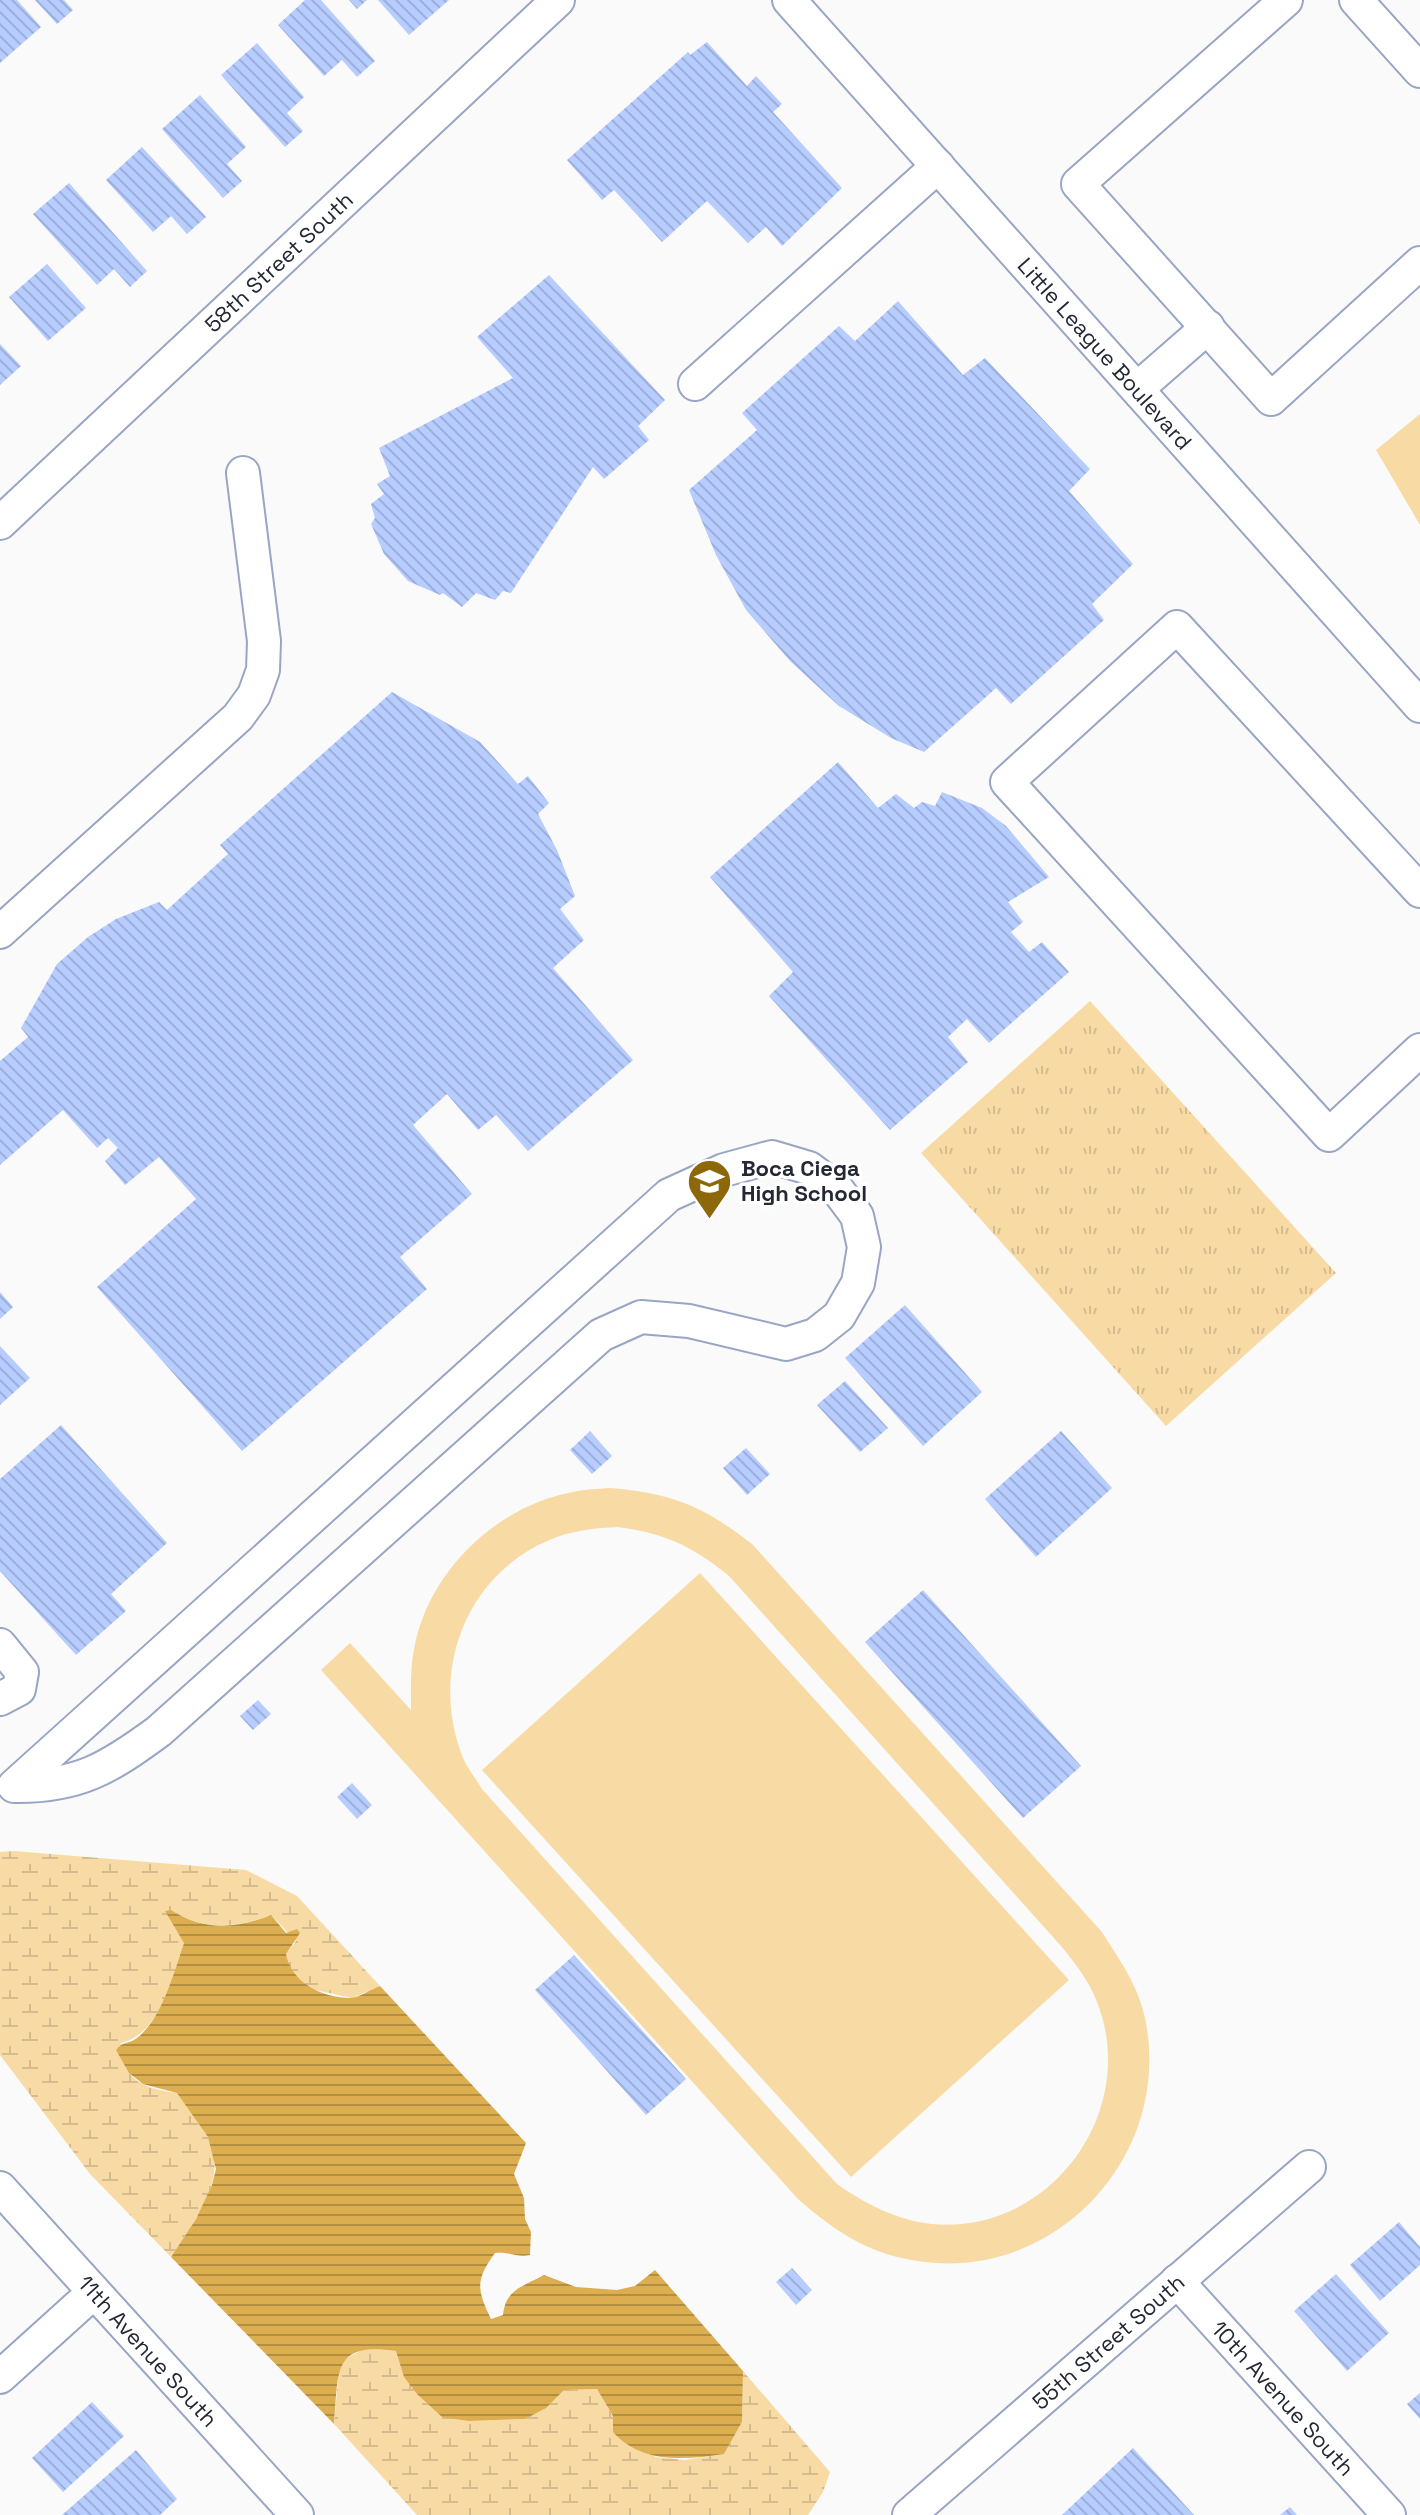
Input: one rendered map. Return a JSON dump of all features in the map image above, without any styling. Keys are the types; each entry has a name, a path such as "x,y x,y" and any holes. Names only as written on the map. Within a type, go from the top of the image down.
{"street":[{"name":"58th Street South","path":"0,523 558,0"},
{"name":"Little League Boulevard","path":"789,0 1420,706"},
{"path":"1286,0 1078,184 1271,399 1420,263"},
{"path":"1356,0 1420,71"},
{"path":"695,384 938,166"},
{"path":"1137,389 1208,327"},
{"path":"0,932 238,717 254,695 263,670 264,641 243,473"},
{"path":"1420,891 1177,627 1007,782 1329,1135 1420,1050"},
{"path":"772,1157 809,1168 837,1189 857,1216 864,1247 858,1283 839,1316 815,1335 786,1344 689,1321 641,1317 601,1335 159,1731 117,1762 80,1778 14,1786 669,1195 724,1170 772,1157"},
{"path":"0,1645 22,1672 19,1689 0,1699"},
{"name":"55th Street South","path":"909,2515 1309,2167"},
{"name":"11th Avenue South","path":"0,2188 297,2515"},
{"name":"10th Avenue South","path":"1177,2281 1389,2515"},
{"path":"0,2377 93,2293"}],"green space":[{"path":"1420,414 1420,525 1376,450"},
{"path":"1090,1001 1336,1273 1166,1426 921,1153"},
{"path":"610,1488 651,1494 686,1504 718,1520 752,1544 1102,1932 1121,1962 1138,1994 1145,2018 1149,2071 1140,2121 1119,2166 1089,2204 1050,2235 1005,2255 955,2263 902,2258 872,2249 821,2218 798,2199 321,1670 350,1643 411,1710 413,1657 422,1621 450,1569 470,1547 518,1512 573,1492","holes":["602,1528 634,1530 677,1542 729,1576 1061,1946 1086,1980 1097,2002 1107,2039 1107,2076 1099,2112 1084,2146 1061,2175 1033,2198 1000,2215 962,2224 928,2224 880,2209 837,2184 482,1789 467,1766 453,1725 450,1691 454,1658 463,1627 478,1598 499,1573 526,1552 557,1537"]},
{"path":"700,1573 1069,1980 851,2177 482,1770"},
{"path":"0,1852 246,1870 297,1896 380,1986 352,1998 311,1989 289,1969 286,1954 296,1941 271,1915 245,1923 220,1925 195,1921 171,1910 184,1943 169,1987 146,2028 121,2043 130,2074 145,2085 177,2093 207,2135 213,2151 215,2167 206,2199 171,2257 90,2174 0,2055"},
{"path":"368,2347 397,2351 404,2377 469,2421 525,2419 546,2407 564,2390 597,2389 613,2416 655,2457 685,2460 724,2454 742,2422 743,2371 830,2472 823,2492 808,2515 417,2515 334,2424 339,2369 345,2359"}],"shaded area":[{"path":"171,1910 195,1922 220,1926 271,1915 286,1933 297,1929 300,1933 286,1954 294,1973 309,1986 329,1995 350,1998 380,1986 526,2143 514,2174 524,2198 525,2219 531,2232 530,2255 495,2253 489,2262 480,2285 491,2319 503,2315 511,2294 544,2275 576,2287 617,2290 635,2286 655,2270 743,2371 742,2422 724,2454 679,2458 637,2450 613,2432 613,2416 597,2389 564,2390 546,2408 525,2419 469,2421 442,2417 404,2377 396,2351 375,2349 349,2356 342,2365 334,2424 171,2257 196,2219 212,2185 216,2169 208,2137 177,2093 143,2084 129,2073 116,2050 146,2030 166,1994 184,1943 165,1911"}],"building":[{"path":"0,0 17,0 41,27 0,63"},
{"path":"35,0 64,0 73,10 57,24"},
{"path":"305,0 321,0 375,61 357,77 342,60 324,76 278,25"},
{"path":"349,0 367,0 357,9"},
{"path":"378,0 449,0 409,35"},
{"path":"707,42 747,86 756,76 782,104 773,112 842,188 782,246 766,227 748,243 707,201 662,242 614,190 602,200 567,160 688,52 690,55"},
{"path":"257,43 304,97 287,113 303,131 285,147 221,75"},
{"path":"200,95 246,147 227,164 242,181 223,198 162,129"},
{"path":"142,147 206,217 187,234 171,216 153,232 106,180"},
{"path":"69,183 147,271 130,287 114,269 97,285 33,214"},
{"path":"47,264 86,308 48,341 9,297"},
{"path":"549,275 665,400 638,426 649,440 604,479 593,467 511,593 503,591 495,600 476,593 462,607 443,593 440,595 408,581 384,554 371,524 375,518 371,504 384,494 377,484 390,476 379,448 513,378 477,337"},
{"path":"898,301 963,375 985,358 1090,469 1069,491 1133,564 1092,604 1104,620 1011,704 996,688 924,752 891,738 839,706 790,661 746,610 716,555 689,490 757,430 742,413 839,326 855,341"},
{"path":"0,344 21,366 0,385"},
{"path":"392,692 480,742 518,784 528,776 549,803 538,814 557,850 575,896 560,909 584,940 553,968 633,1060 528,1151 496,1115 478,1130 447,1094 413,1125 472,1194 400,1257 427,1289 242,1451 97,1287 196,1199 159,1157 125,1185 105,1161 118,1148 108,1138 97,1148 63,1110 0,1165 0,1061 28,1037 21,1028 57,964 88,937 116,919 159,902 167,910 228,854 220,845"},
{"path":"838,762 878,808 896,794 914,808 922,802 935,806 942,792 982,808 1006,826 1049,877 1008,902 1023,922 1011,932 1029,952 1042,942 1069,972 989,1043 967,1019 948,1037 968,1062 890,1130 769,996 793,972 710,877"},
{"path":"0,1292 13,1307 0,1319"},
{"path":"905,1305 982,1392 923,1446 845,1358"},
{"path":"0,1346 30,1378 0,1405"},
{"path":"845,1381 888,1428 860,1452 817,1405"},
{"path":"61,1425 167,1543 111,1594 126,1611 76,1655 0,1571 0,1479"},
{"path":"590,1431 612,1456 592,1474 570,1450"},
{"path":"1061,1431 1112,1488 1036,1557 985,1499"},
{"path":"746,1448 770,1474 747,1495 723,1468"},
{"path":"923,1590 1081,1766 1023,1818 865,1642"},
{"path":"258,1700 271,1714 253,1730 240,1716"},
{"path":"352,1783 372,1805 357,1819 337,1797"},
{"path":"574,1955 686,2079 646,2115 535,1990"},
{"path":"1399,2222 1420,2247 1420,2265 1380,2301 1350,2265"},
{"path":"792,2268 812,2290 796,2305 776,2282"},
{"path":"1336,2274 1389,2333 1347,2371 1294,2311"},
{"path":"1420,2393 1420,2419 1407,2404"},
{"path":"92,2402 124,2436 63,2492 32,2458"},
{"path":"1133,2448 1194,2515 1062,2515"},
{"path":"136,2450 177,2499 160,2515 62,2515"},
{"path":"1290,2507 1297,2515 1280,2515"}],"place":[{"name":"Boca Ciega High School","path":"710,1220"}]}
